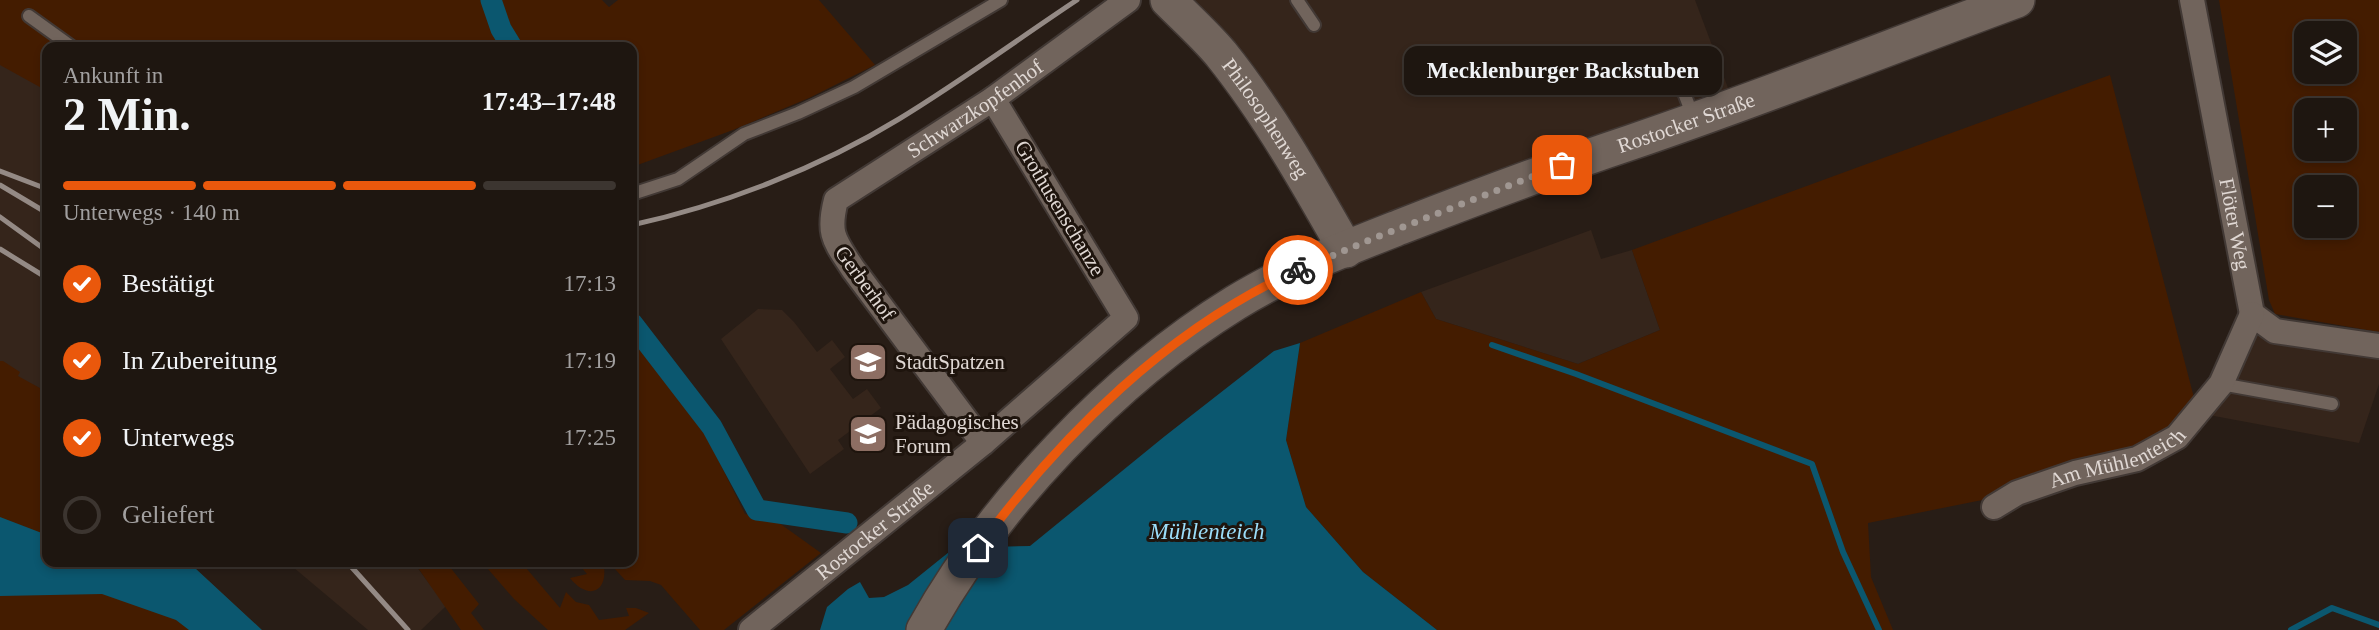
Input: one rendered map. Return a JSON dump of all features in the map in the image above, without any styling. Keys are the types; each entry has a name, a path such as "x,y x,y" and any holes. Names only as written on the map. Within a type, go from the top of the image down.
{"main road":[{"name":"Philosophenweg","path":"1168,0 1218,51 1240,78 1300,171 1346,250"},
{"name":"Rostocker Straße","path":"924,630 966,564 1044,466 1137,375 1190,333 1263,288 1346,250 1538,174 2017,0"}],"street":[{"name":"Schwarzkopfenhof","path":"831,221 836,200 993,99 1128,0"},
{"name":"Flöter Weg","path":"2192,0 2252,314"},
{"name":"Grothusenschanze","path":"993,99 1126,317"},
{"name":"Gerberhof","path":"831,221 834,240 853,269 983,443"},
{"path":"2252,314 2275,331 2379,346"},
{"name":"Am Mühlenteich","path":"1994,507 2017,492 2075,473 2137,459 2176,438 2221,384 2252,314"},
{"name":"Rostocker Straße","path":"751,630 983,443 1126,317"}],"lane":[{"path":"637,192 678,179 744,135 854,87 1001,0"},
{"path":"1297,0 1314,25"},
{"path":"29,16 65,42"},
{"path":"1673,64 1694,119"},
{"path":"2221,384 2332,404"}],"shaded area":[{"path":"0,0 42,42 42,389 0,368"},
{"path":"0,0 602,0 609,7 618,0 819,0 875,65 809,98 733,130 637,165 637,42 42,42 42,88 0,65"},
{"path":"1168,0 1695,0 1734,104 1346,250"},
{"path":"2219,0 2379,0 2379,332 2275,314 2269,300"},
{"path":"2110,75 2198,413 2177,437 2017,493 1868,523 1871,577 1893,630 1437,630 1363,572 1306,507 1286,440 1300,343 1421,292 1436,319 1578,364 1660,330 1632,250"},
{"path":"1591,230 1601,259 1632,250 1660,330 1578,364 1436,319 1421,292"},
{"path":"758,309 782,310 817,352 832,340 845,357 830,369 853,399 867,389 881,408 838,440 844,449 810,474 721,339"},
{"path":"2252,314 2379,346 2379,384 2359,443 2198,413"},
{"path":"637,342 706,435 745,514 775,520 821,553 724,630 700,630 661,585 650,581 625,580 615,569 637,567"},
{"path":"0,361 3,361 20,372 18,376 42,389 42,567 192,567 262,630 0,630"},
{"path":"293,567 417,567 446,606 421,630 368,630"},
{"path":"417,567 450,567 479,604 471,613 484,630 461,630"},
{"path":"486,567 525,567 560,608 566,592 576,602 589,605 599,620 629,616 626,608 636,608 649,613 625,630 548,630 514,599"},
{"path":"581,567 604,567 601,586 596,590 584,590 570,578 587,574"}],"water":[{"name":"Mühlenteich","path":"1300,343 1286,440 1306,507 1363,572 1437,630 820,630 827,607 860,582 869,598 884,597 908,585 954,548 1030,546 1274,351"},
{"path":"0,517 42,533 42,567 195,568 262,630 189,630 176,620 102,594 0,596"}],"waterway":[{"path":"491,0 501,29 509,42"},
{"path":"637,330 712,427 757,510 847,523"},
{"path":"1492,345 1812,464 1843,552 1879,630"},
{"path":"2291,630 2332,608 2379,625"}],"railway":[{"path":"637,224 701,207 770,183 868,137 922,105 1077,0"},
{"path":"0,171 42,187"},
{"path":"0,185 42,210"},
{"path":"0,217 42,247"},
{"path":"0,249 42,275"},
{"path":"351,567 408,630"}],"way so far":[{"path":"1298,270 1562,165"}],"place":[{"name":"Mecklenburger Backstuben","path":"1562,165"},
{"name":"StadtSpatzen","path":"868,362"},
{"name":"Pädagogisches Forum","path":"868,434"}],"route":[{"path":"978,548 1044,466 1137,375 1190,333 1236,303 1298,270"}]}
